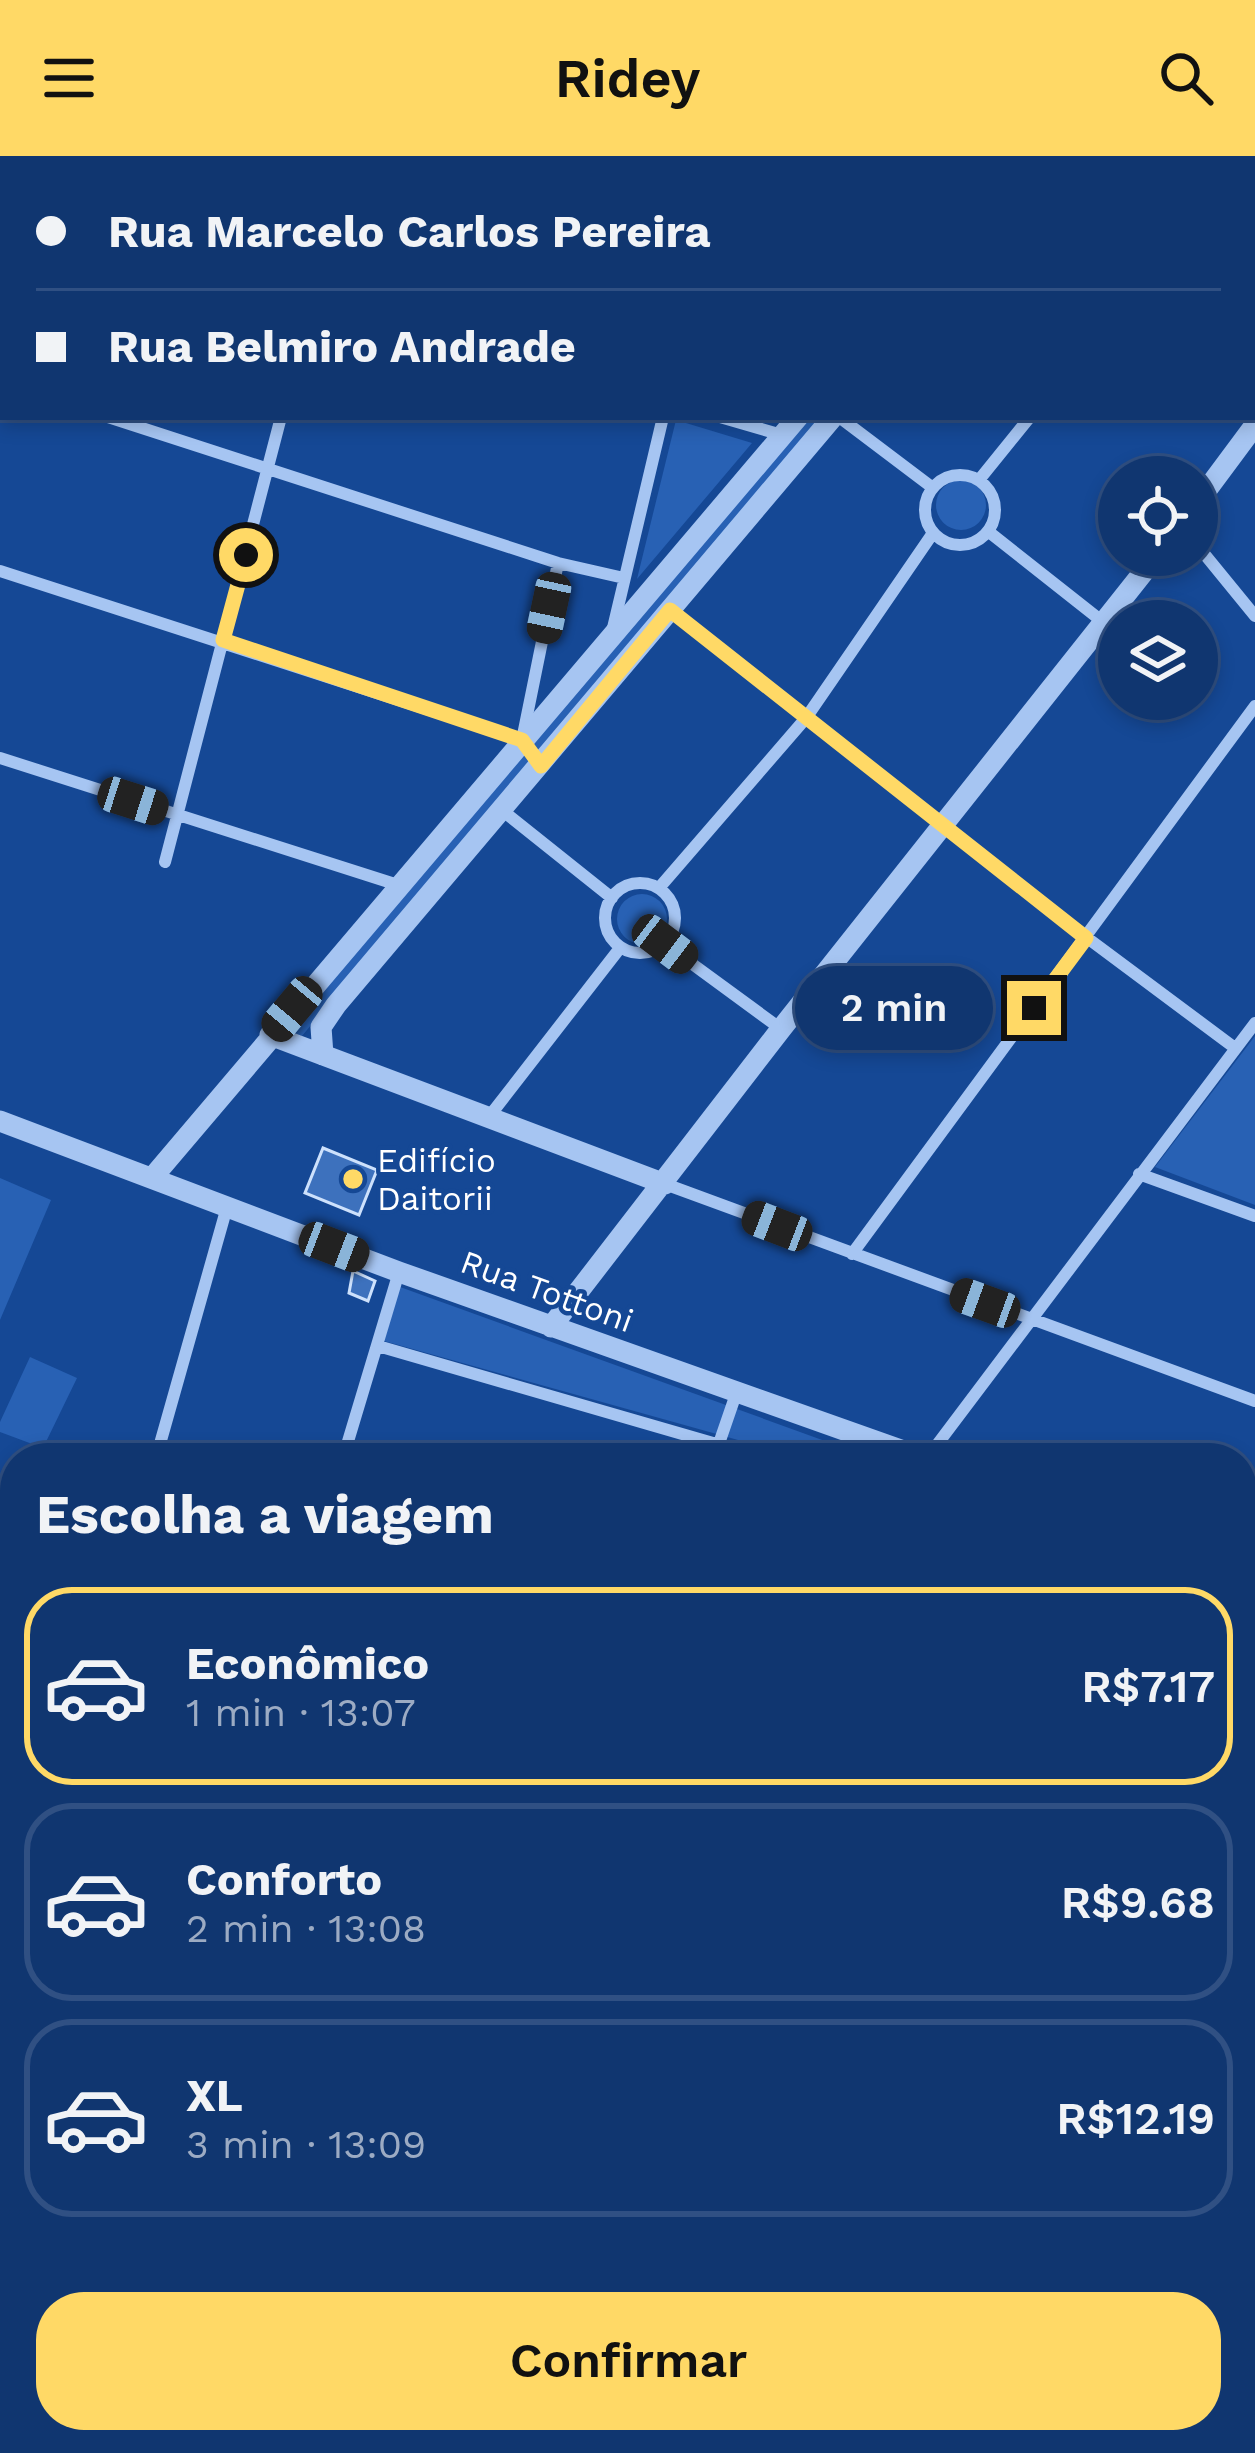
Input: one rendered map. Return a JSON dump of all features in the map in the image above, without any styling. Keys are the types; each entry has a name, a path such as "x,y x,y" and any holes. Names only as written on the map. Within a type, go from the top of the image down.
{"street":[{"path":"116,420 558,563 624,578"},
{"path":"165,862 280,420"},
{"path":"612,634 662,420"},
{"path":"743,420 790,426"},
{"path":"323,1055 322,1028 336,1005 833,420"},
{"path":"840,420 933,488"},
{"path":"979,480 1028,420"},
{"path":"1218,474 1255,425"},
{"path":"152,1178 790,426"},
{"path":"955,475 979,480 995,501 996,513 988,532 967,545 943,541 933,533 925,507 933,488 955,475"},
{"path":"988,532 1098,618"},
{"path":"658,888 806,718 933,533"},
{"path":"522,740 558,563"},
{"path":"0,571 522,740 541,766"},
{"path":"1218,571 1255,616"},
{"path":"1120,600 1139,576"},
{"path":"670,610 1086,938 1235,1048"},
{"path":"551,1327 1098,628"},
{"path":"851,1254 1255,706"},
{"path":"0,758 398,885"},
{"path":"503,811 612,898"},
{"path":"635,883 658,888 674,909 676,922 665,944 646,954 620,948 606,927 612,898 635,883"},
{"path":"665,944 781,1029"},
{"path":"488,1118 620,948"},
{"path":"314,984 336,1005"},
{"path":"936,1443 1255,1023"},
{"path":"270,1035 1255,1401"},
{"name":"Rua Tottoni","path":"0,1121 399,1272 881,1443"},
{"path":"1139,1174 1255,1216"},
{"path":"159,1443 227,1207"},
{"path":"348,1443 399,1272"},
{"path":"378,1346 690,1443"},
{"path":"719,1443 736,1394"}],"shaded area":[{"path":"676,420 752,443 637,579"},
{"path":"798,420 819,420 302,1036 288,1031"},
{"path":"961,480 978,488 986,505 978,522 961,530 944,522 936,505 944,488"},
{"path":"642,894 659,902 667,919 659,936 642,944 625,936 617,919 625,902"},
{"path":"1255,1036 1255,1205 1155,1167"},
{"path":"0,1178 51,1200 0,1320"},
{"path":"400,1287 831,1443 748,1443 384,1341"},
{"path":"30,1357 77,1378 45,1443 30,1443 0,1432 0,1422"}],"building":[{"name":"Edifício Daitorii","path":"323,1148 377,1170 359,1215 305,1193"},
{"path":"353,1271 375,1281 368,1301 349,1293"}],"place":[{"name":"Edifício Daitorii","path":"353,1179"}],"route":[{"path":"246,555 223,640 522,740 541,766 670,610 1086,938 1034,1008"}]}
